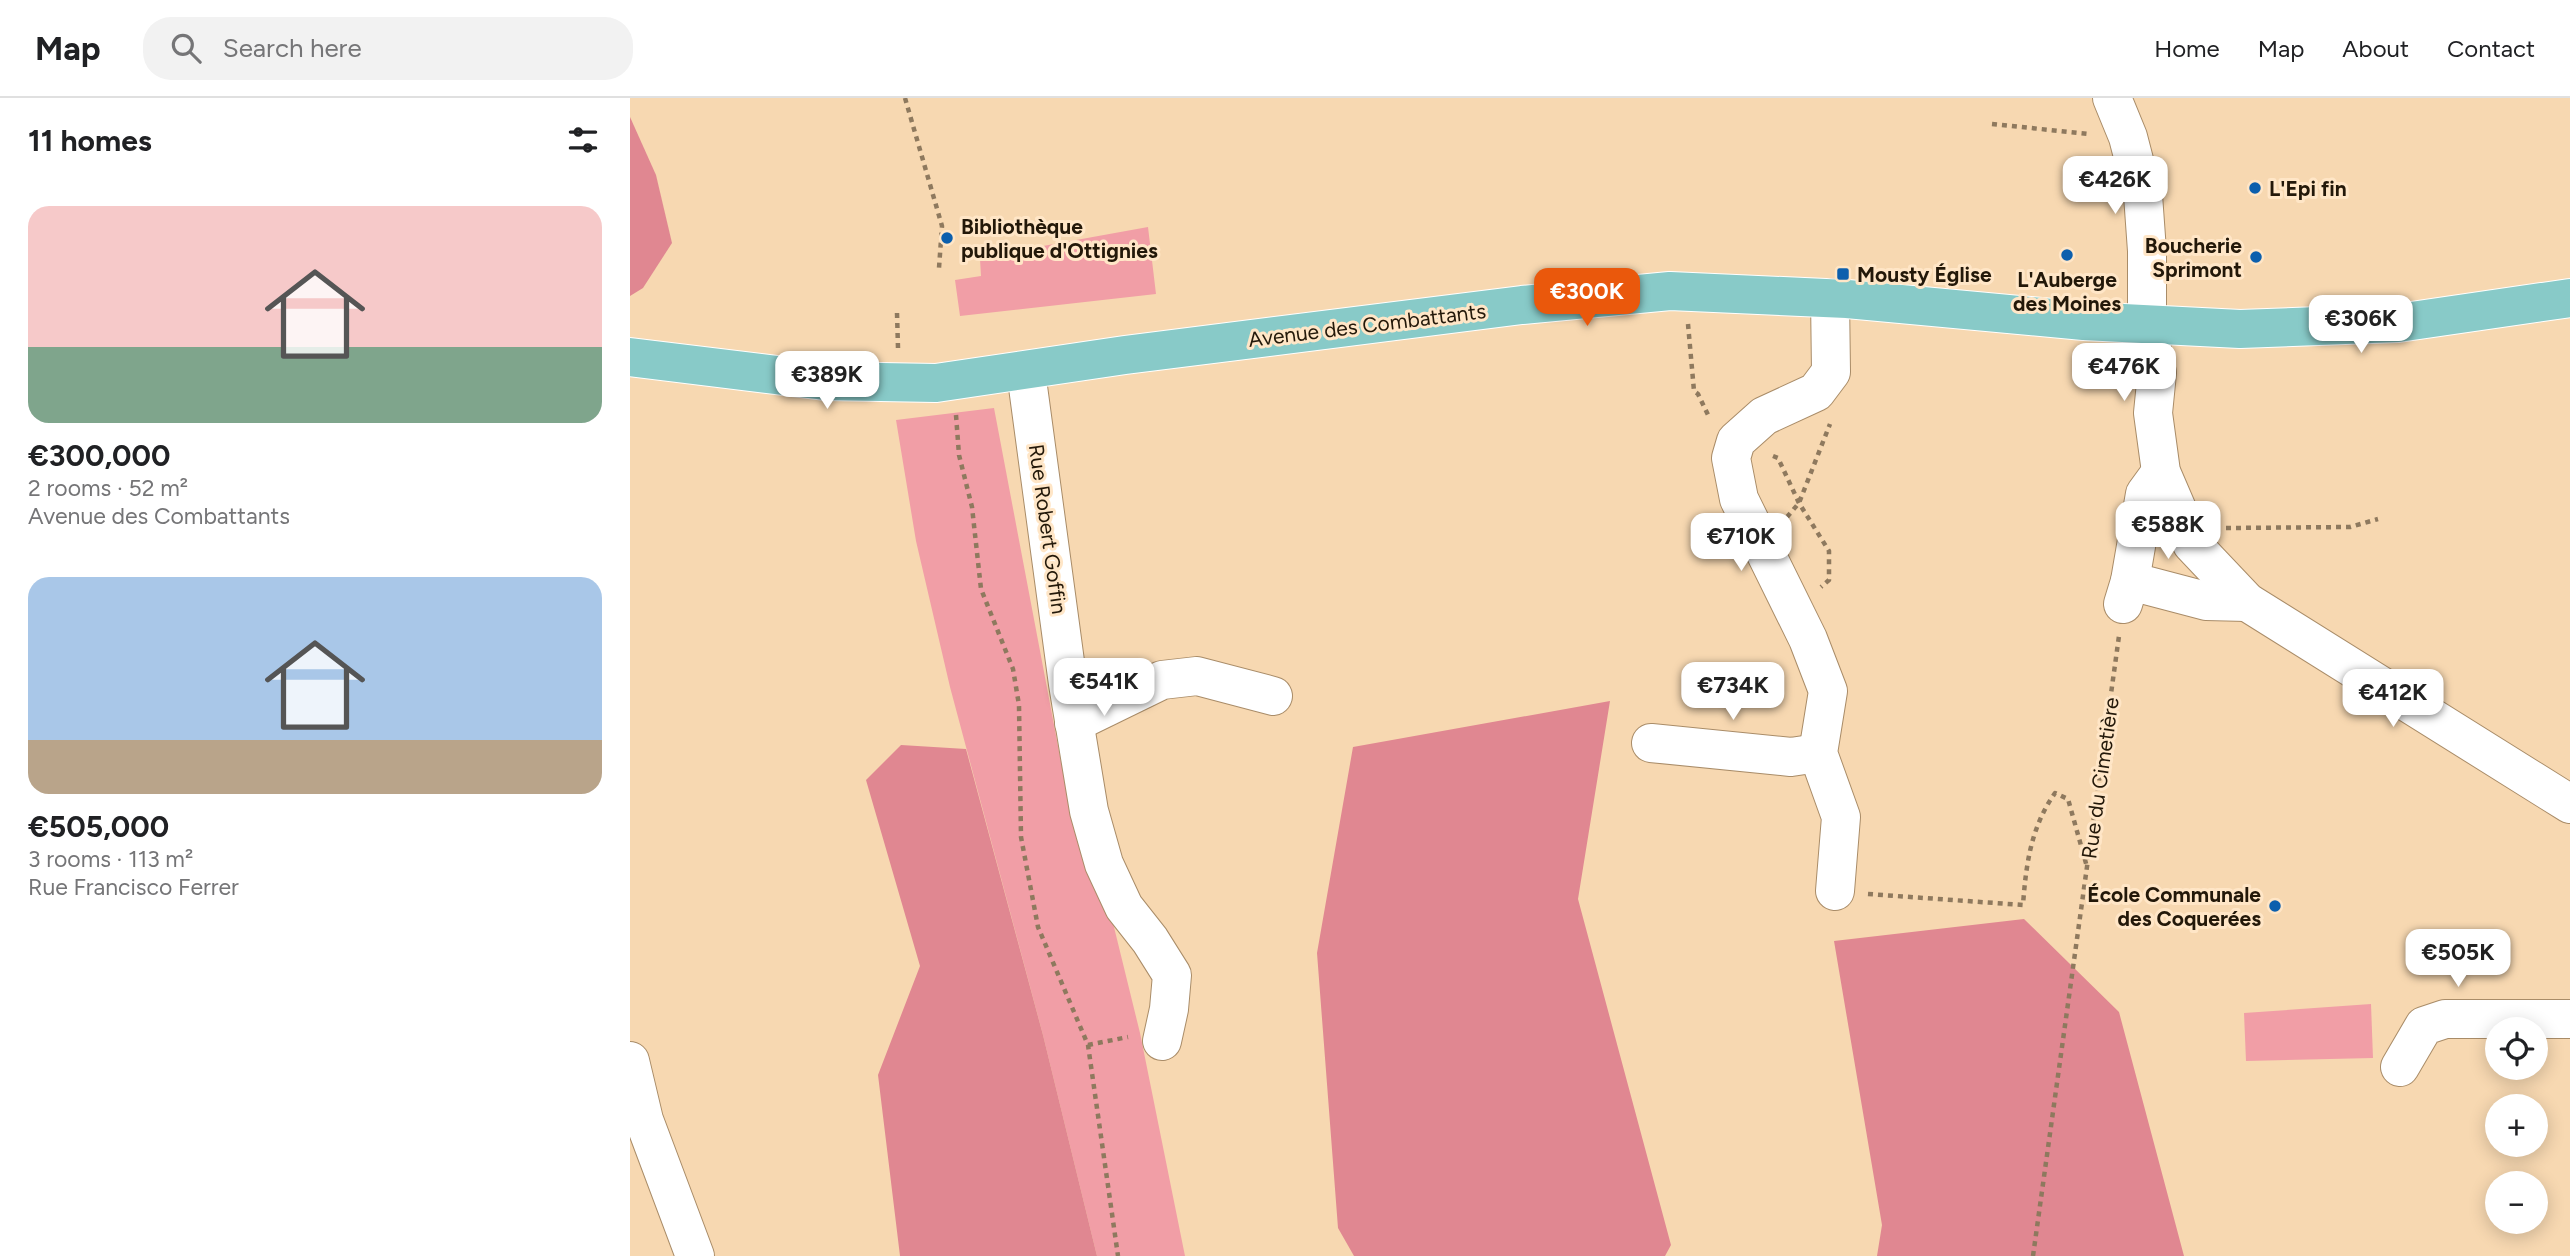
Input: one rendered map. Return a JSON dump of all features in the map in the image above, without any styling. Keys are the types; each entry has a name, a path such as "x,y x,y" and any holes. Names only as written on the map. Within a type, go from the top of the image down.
{"main road":[{"name":"Avenue des Combattants","path":"630,357 825,382 936,383 1509,306 1670,291 1830,298 2239,329 2398,323 2570,298"}],"street":[{"path":"2112,98 2128,137 2143,195 2147,251 2147,324 2157,373 2153,414 2161,472 2192,544 2247,602 2570,804"},
{"path":"1830,298 1831,372 1816,392 1764,416 1736,441 1731,458 1739,499 1808,639 1828,691 1818,753 1841,817 1835,891"},
{"name":"Rue Robert Goffin","path":"1026,372 1074,723 1089,811 1104,864 1124,907 1150,940 1172,975 1169,1009 1162,1041"},
{"path":"2161,472 2145,494 2127,593 2247,602"},
{"path":"1074,723 1162,680 1197,676 1273,696"},
{"path":"1651,743 1791,757 1818,753"},
{"path":"2400,1067 2424,1026 2445,1019 2570,1019"},
{"path":"630,1061 645,1120 695,1256"}],"path":[{"path":"905,98 943,226 939,268"},
{"path":"1992,124 2128,137"},
{"path":"897,313 898,359"},
{"path":"1689,343 1694,391 1715,429"},
{"path":"954,381 959,455 972,507 981,589 1013,670 1017,693 1021,837 1038,927 1088,1045 1118,1256"},
{"path":"1790,515 1799,503 1822,440"},
{"path":"1778,458 1799,503 1829,551 1829,580 1820,588"},
{"path":"2185,528 2350,527 2378,519"},
{"name":"Rue du Cimetière","path":"2033,1256 2127,593"},
{"path":"1835,891 2022,905 2026,865 2042,812 2055,793 2068,799 2088,871"}],"shaded area":[{"path":"630,117 656,175 672,243 643,288 630,296"},
{"path":"1148,227 1156,294 960,316 955,280 981,276 980,259 1032,255 1032,248"},
{"path":"994,408 1073,825 1113,923 1140,1033 1185,1256 1097,1256 1043,1035 950,687 916,541 896,420"},
{"path":"1610,701 1578,899 1671,1245 1665,1256 1354,1256 1338,1228 1317,953 1353,747"},
{"path":"901,745 966,749 1043,1035 1097,1256 900,1256 878,1075 920,966 866,780"},
{"path":"2024,919 2119,1012 2184,1256 1877,1256 1882,1225 1834,941"},
{"path":"2371,1004 2373,1058 2246,1061 2244,1013"}],"place":[{"name":"L'Epi fin","path":"2255,188"},
{"name":"Bibliothèque publique d'Ottignies","path":"947,238"},
{"name":"L'Auberge des Moines","path":"2067,255"},
{"name":"Boucherie Sprimont","path":"2256,257"},
{"name":"Mousty Église","path":"1843,274"},
{"name":"École Communale des Coquerées","path":"2275,906"}]}
